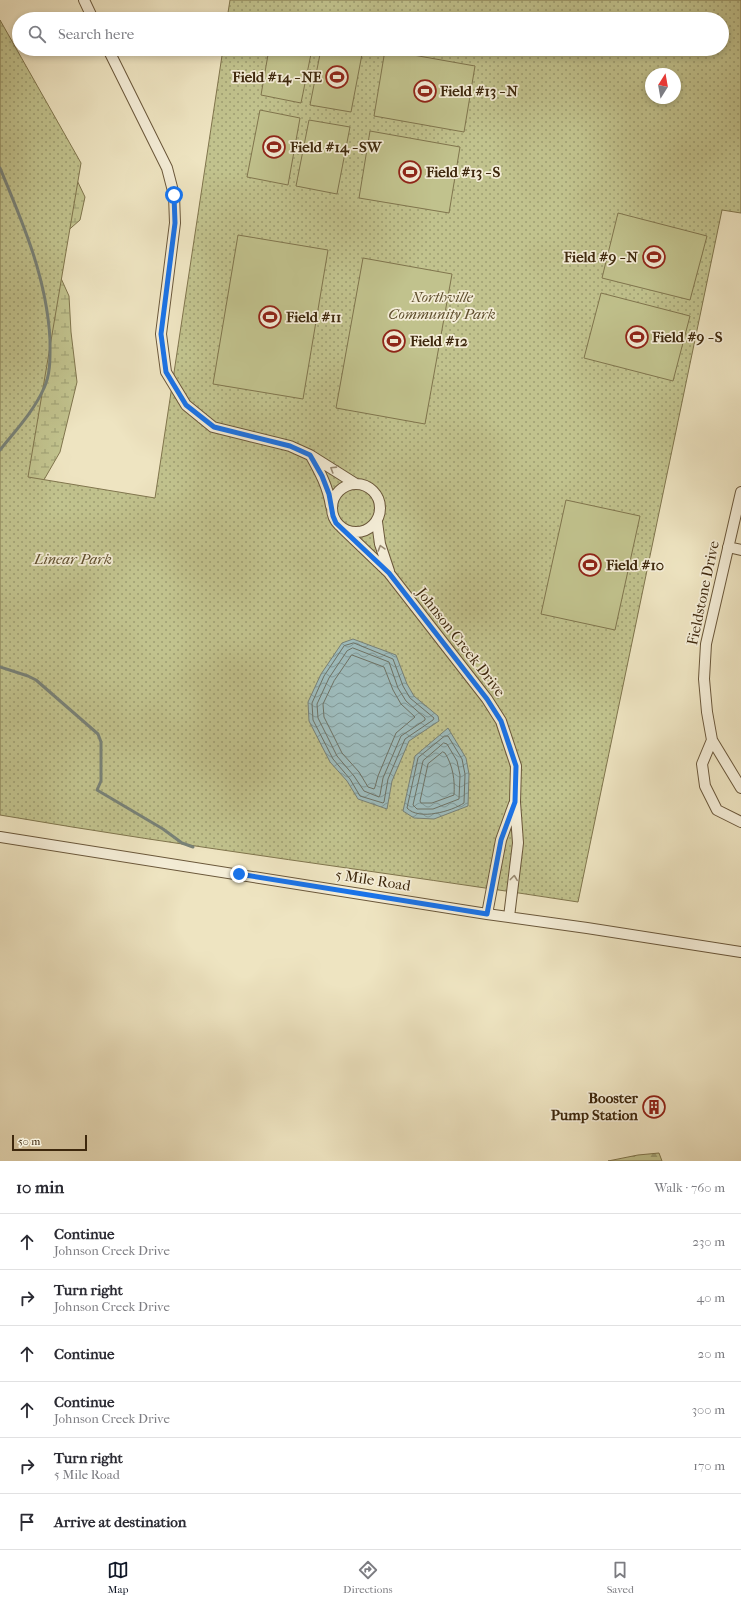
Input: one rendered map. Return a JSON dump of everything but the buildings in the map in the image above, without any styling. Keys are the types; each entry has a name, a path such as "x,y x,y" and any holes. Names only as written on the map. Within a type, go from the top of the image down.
{"street":[{"path":"84,0 90,12"},
{"path":"111,56 167,168 174,195 175,223 161,334 166,372 186,405 214,427 290,446 310,455 356,484"},
{"path":"310,455 322,476 329,494 333,516 336,523 342,528 349,532 357,533 372,528 377,522 381,508 376,493 364,485 356,484 349,485 336,494 333,500 332,508"},
{"name":"Fieldstone Drive","path":"741,492 706,644 704,679 707,712 712,740 741,788"},
{"name":"Johnson Creek Drive","path":"377,522 380,544 389,573"},
{"name":"Johnson Creek Drive","path":"342,528 389,573 487,699 501,721 516,766 515,802 518,843 509,917"},
{"path":"728,547 741,550"},
{"path":"712,740 702,764 705,786 717,810 741,822"},
{"name":"Johnson Creek Drive","path":"487,914 501,840 515,802"},
{"name":"5 Mile Road","path":"0,837 487,914 624,933 741,952"}],"green space":[{"name":"Northville Community Park","path":"230,0 741,0 741,213 722,210 578,902 144,838 0,815 0,20 12,41 12,56 20,56 81,163 28,477 155,498 222,56 729,56 729,12 228,12"},
{"path":"268,56 311,56 301,103 261,95"},
{"name":"Field #14 - NE","path":"320,56 362,56 351,112 310,105"},
{"name":"Field #13 - N","path":"384,56 419,56 475,66 464,132 374,116"},
{"path":"0,59 64,153 85,197 80,220 56,241 55,265 69,296 71,332 77,382 60,452 30,504 0,526"},
{"name":"Field #14 - SW","path":"260,110 300,118 288,185 247,177"},
{"path":"309,120 350,127 337,194 296,186"},
{"name":"Field #13 - S","path":"370,131 460,147 449,213 359,198"},
{"name":"Field #9 - N","path":"618,213 707,236 690,300 602,278"},
{"name":"Field #11","path":"238,235 328,250 303,399 213,384"},
{"name":"Field #12","path":"363,258 452,274 425,424 336,408"},
{"name":"Field #9 - S","path":"601,293 690,316 673,381 584,358"},
{"name":"Field #10","path":"566,500 640,516 615,630 541,614"},
{"path":"659,1153 662,1161 608,1161 638,1155"}],"water":[{"path":"353,639 396,655 407,684 414,696 438,716 439,721 409,741 392,781 387,809 358,799 347,781 330,762 309,721 308,702 321,674 342,643"},
{"path":"448,728 466,758 469,774 468,806 434,819 414,818 403,811 415,756"}],"waterway":[{"path":"0,168 25,231 39,273 48,317 50,340 50,364 44,388 35,405 0,450"},
{"path":"0,667 36,680 98,734 101,742 101,781 97,790 163,829 182,843 193,847"}],"place":[{"name":"Field #14 - NE","path":"337,77"},
{"name":"Field #13 - N","path":"425,91"},
{"name":"Field #14 - SW","path":"274,147"},
{"name":"Field #13 - S","path":"410,172"},
{"name":"Field #9 - N","path":"654,257"},
{"name":"Field #11","path":"270,317"},
{"name":"Field #9 - S","path":"637,337"},
{"name":"Field #12","path":"394,341"},
{"name":"Field #10","path":"590,565"},
{"name":"Booster Pump Station","path":"654,1107"}],"route":[{"path":"174,195 175,223 161,334 166,372 186,405 214,427 290,446 310,455 322,476 329,494 333,516 336,523 389,573 487,699 501,721 509,741 516,766 515,802 503,832 487,914 239,874"}],"park label":[{"name":"Linear Park","path":"73,559"}]}
